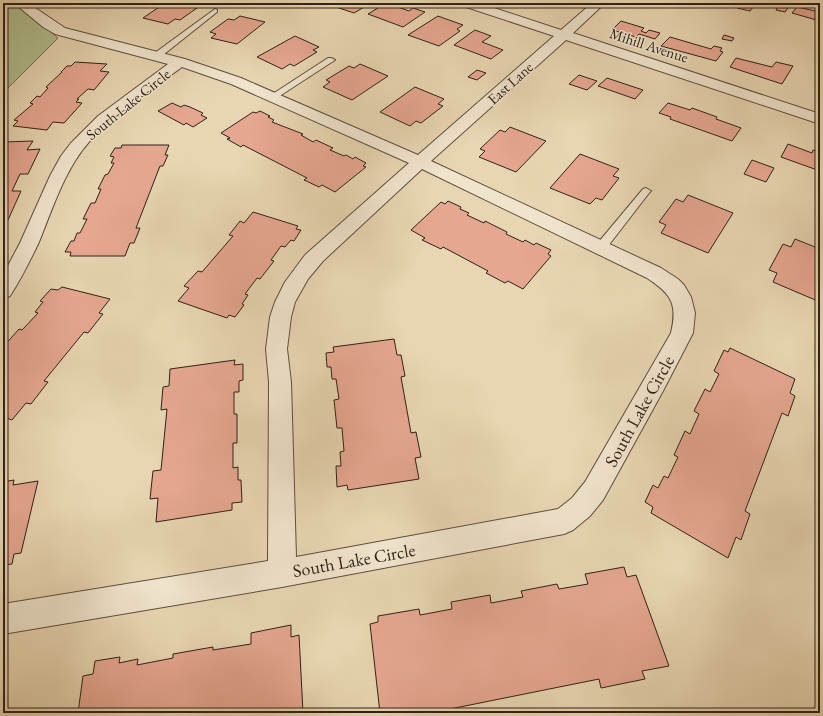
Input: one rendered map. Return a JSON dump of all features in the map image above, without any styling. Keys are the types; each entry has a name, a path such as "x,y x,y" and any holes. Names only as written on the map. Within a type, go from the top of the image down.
{"street":[{"path":"20,3 60,31 180,62"},
{"name":"Mihill Avenue","path":"467,3 820,119"},
{"name":"East Lane","path":"420,162 599,3"},
{"name":"South Lake Circle","path":"3,291 23,259 52,188 74,151 88,135 114,112 180,62 211,71 420,162 641,266 667,281 682,300 686,311 682,333 607,470 581,507 564,521 282,573 3,620"},
{"name":"South Lake Circle","path":"282,573 280,382 276,351 277,329 282,308 295,282 312,259 420,162"}],"lane":[{"path":"156,57 215,11"},
{"path":"272,97 331,60"},
{"path":"600,247 646,191"}],"green space":[{"path":"3,3 16,3 58,38 3,93"}],"building":[{"path":"165,3 197,3 191,7 197,8 180,20 175,19 168,24 143,18"},
{"path":"371,3 354,13 327,4"},
{"path":"386,3 399,3 403,4 398,7 409,11 413,8 425,12 403,27 368,14"},
{"path":"538,3 557,3 552,7"},
{"path":"741,3 754,6 750,11 737,8"},
{"path":"760,3 783,3 790,5 785,12"},
{"path":"797,7 820,12 820,21 792,13"},
{"path":"240,16 265,22 237,44 211,38 216,34 210,32 228,19 234,20"},
{"path":"438,16 463,25 457,29 460,31 439,46 408,35"},
{"path":"621,21 644,28 641,31 646,33 649,30 660,33 655,39 639,34 636,37 612,30"},
{"path":"475,30 491,36 482,42 503,50 491,59 454,45"},
{"path":"724,35 734,38 732,41 722,39"},
{"path":"295,36 319,47 313,50 317,52 294,66 290,64 282,69 257,57"},
{"path":"670,37 711,49 714,46 722,48 720,51 723,52 716,61 661,46"},
{"path":"736,58 772,67 776,62 793,66 782,84 730,67"},
{"path":"75,62 107,64 100,71 109,72 94,90 88,89 77,99 79,99 76,102 82,103 64,123 53,122 47,130 13,126 18,121 14,120 33,104 30,103 37,96 40,97 48,88 46,87 67,66 71,66"},
{"path":"360,64 388,76 352,100 323,87 330,82 326,80 349,66 354,68"},
{"path":"477,70 486,73 477,80 468,77"},
{"path":"579,75 597,81 587,90 569,84"},
{"path":"607,78 643,90 635,99 598,86"},
{"path":"415,87 444,99 438,104 443,106 421,123 416,121 410,126 380,112"},
{"path":"172,103 181,107 184,105 190,107 203,113 201,115 207,118 193,127 186,123 184,125 158,111"},
{"path":"668,103 690,110 692,108 741,128 732,141 670,119 671,117 659,113"},
{"path":"260,111 270,116 268,117 274,120 272,122 303,134 301,135 313,142 316,140 333,148 330,150 344,156 346,155 353,159 355,157 366,163 363,166 366,167 335,192 322,185 319,187 304,180 307,178 243,145 241,147 227,139 230,138 221,133 253,112 256,113"},
{"path":"510,127 546,141 516,172 479,157 485,151 480,149 500,130 505,132"},
{"path":"33,141 27,150 40,149 28,174 20,174 12,191 21,191 8,220 3,220 3,142"},
{"path":"788,144 812,153 813,150 820,152 820,171 781,157"},
{"path":"122,145 169,145 165,155 168,155 163,166 160,166 136,228 140,228 134,243 130,243 125,256 70,256 71,252 65,252 71,241 74,241 77,233 80,233 87,219 83,219 91,203 95,203 101,189 98,189 105,175 108,174 114,163 111,163 114,157 110,156 115,148 121,148"},
{"path":"580,154 619,169 613,176 619,178 602,200 596,198 590,204 550,188"},
{"path":"752,160 774,168 766,182 744,174"},
{"path":"688,195 733,213 708,253 661,233 666,225 659,222 676,199 683,202"},
{"path":"448,201 461,207 460,209 469,213 467,215 484,223 485,221 507,232 506,234 523,242 525,240 534,245 536,243 551,250 548,254 551,256 523,289 508,281 505,283 486,273 488,271 443,247 441,249 422,240 425,238 411,230 441,202 445,204"},
{"path":"253,212 298,226 296,229 301,230 294,241 291,240 285,247 281,246 271,260 274,261 260,279 257,278 245,294 248,295 242,304 244,305 235,317 229,315 227,318 178,301 189,288 184,286 198,271 202,272 233,236 229,235 240,221 244,223"},
{"path":"795,239 820,249 820,302 773,282 777,273 769,270 783,244 791,247"},
{"path":"62,287 110,299 99,313 103,314 88,333 84,332 44,381 48,382 31,404 26,403 12,420 3,417 3,347 19,329 22,330 38,313 35,312 43,302 40,301 51,289 58,290"},
{"path":"394,339 397,355 401,355 405,376 401,377 411,433 416,432 421,457 415,458 419,479 348,490 347,485 337,487 336,466 341,466 340,452 344,451 342,428 337,428 334,400 339,399 336,379 332,379 331,367 327,367 326,353 334,352 333,347"},
{"path":"730,348 795,379 790,393 795,396 788,416 782,413 745,511 750,514 741,540 736,537 728,558 651,513 653,507 645,502 653,485 658,488 664,476 668,478 678,457 674,455 685,431 690,434 699,414 694,411 705,389 710,392 719,374 714,371 724,350 728,352"},
{"path":"235,360 234,365 243,364 243,380 239,381 239,392 234,392 234,414 237,414 237,443 233,443 233,468 238,467 238,480 241,480 242,502 232,503 232,510 156,522 158,498 150,499 153,471 161,470 167,409 161,410 163,387 169,386 170,369"},
{"path":"14,480 13,485 38,481 21,553 14,554 12,564 3,565 3,482"},
{"path":"624,567 627,577 636,575 669,666 642,671 645,679 601,688 599,679 450,709 450,713 380,713 370,624 378,622 378,616 419,609 420,615 452,609 451,602 490,595 491,603 523,597 521,591 557,584 559,589 588,584 585,574"},
{"path":"291,625 291,637 299,635 303,713 78,713 83,676 93,674 95,661 120,657 119,663 138,659 137,665 173,658 173,654 213,647 213,650 251,644 251,633"}]}
